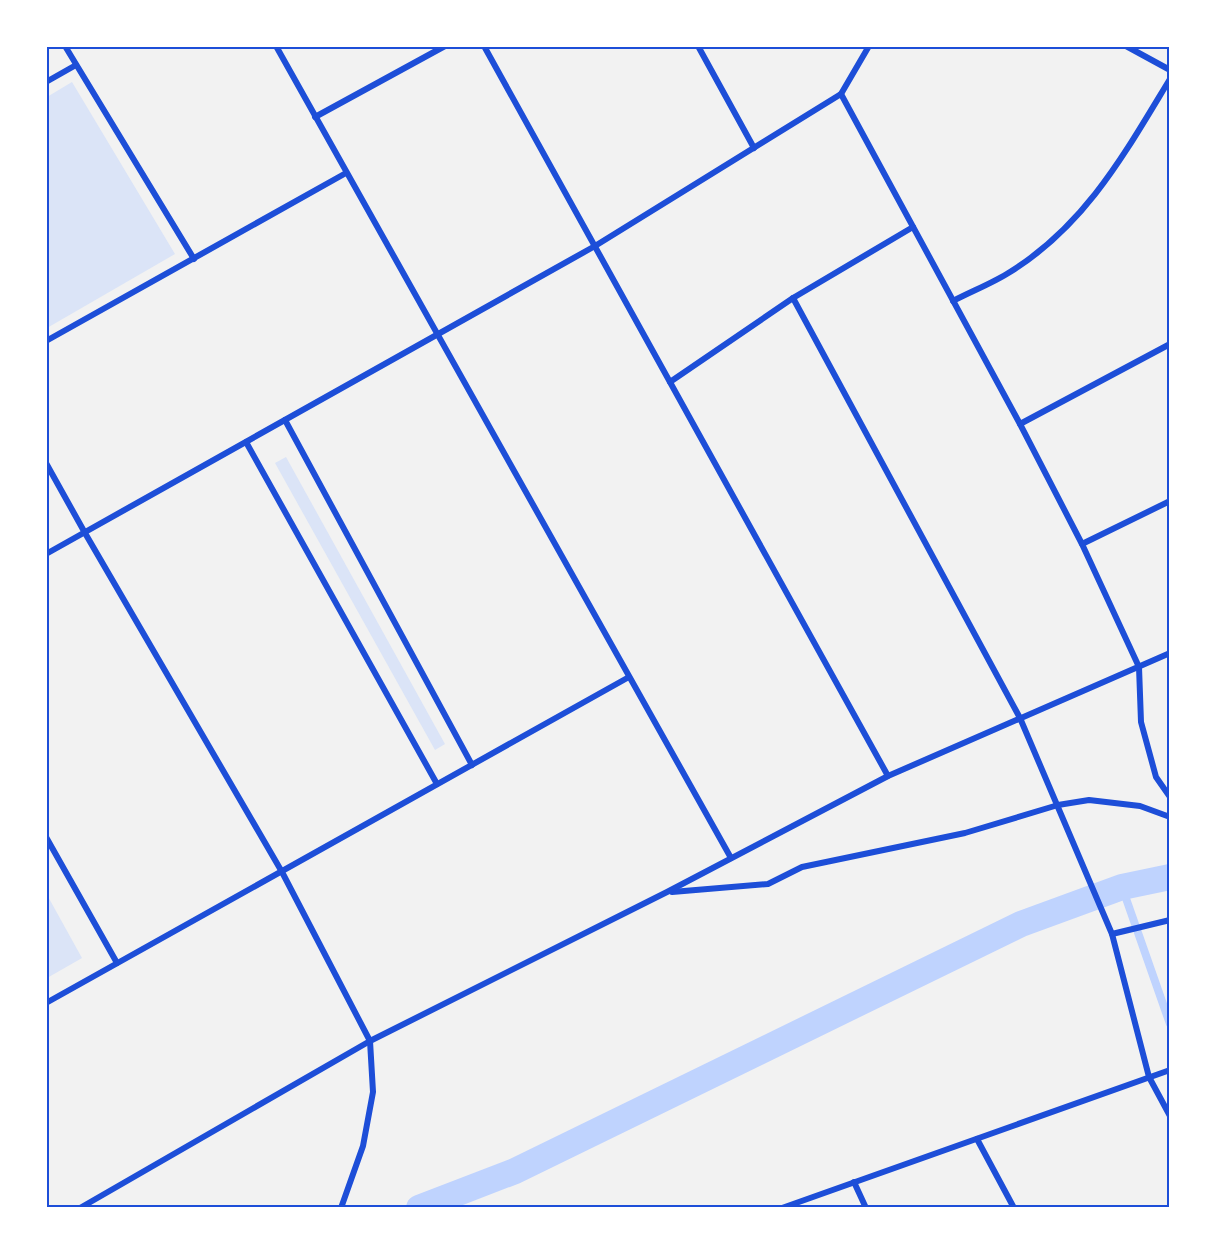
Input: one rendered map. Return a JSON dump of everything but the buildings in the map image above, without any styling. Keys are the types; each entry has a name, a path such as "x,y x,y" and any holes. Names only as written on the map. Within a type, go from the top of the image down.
{"street":[{"path":"65,46 194,259"},
{"path":"276,46 731,858"},
{"path":"315,117 445,46"},
{"path":"484,46 888,776"},
{"path":"698,46 754,148"},
{"path":"46,554 595,246 754,148 841,94 868,46"},
{"path":"1126,46 1170,70"},
{"path":"46,82 76,64"},
{"path":"953,301 1010,272 1044,248 1079,214 1115,170 1170,79"},
{"path":"841,94 1020,424 1082,544 1139,667 1141,722 1156,777 1170,798"},
{"path":"46,341 346,173"},
{"path":"670,382 793,298 913,226"},
{"path":"793,298 1020,718 1112,934 1149,1077 1170,1116"},
{"path":"1020,424 1170,344"},
{"path":"285,420 472,765"},
{"path":"246,442 437,784"},
{"path":"46,463 282,872 370,1041 373,1092 363,1146 341,1208"},
{"path":"1082,544 1170,501"},
{"path":"80,1208 370,1041 667,892 888,776 1170,653"},
{"path":"46,1003 628,677"},
{"path":"667,892 768,884 802,867 965,833 1058,805 1089,800 1140,806 1170,817"},
{"path":"46,837 117,963"},
{"path":"1112,934 1170,920"},
{"path":"782,1208 1170,1070"},
{"path":"977,1139 1014,1208"},
{"path":"854,1182 866,1208"}],"shaded area":[{"path":"72,82 175,254 47,328 47,97"},
{"path":"286,457 445,744 435,750 275,463"},
{"path":"46,893 82,958 47,978 46,978"}],"waterway":[{"path":"419,1208 515,1171 1021,924 1122,887 1170,877"},
{"path":"1122,887 1170,1024"}]}
